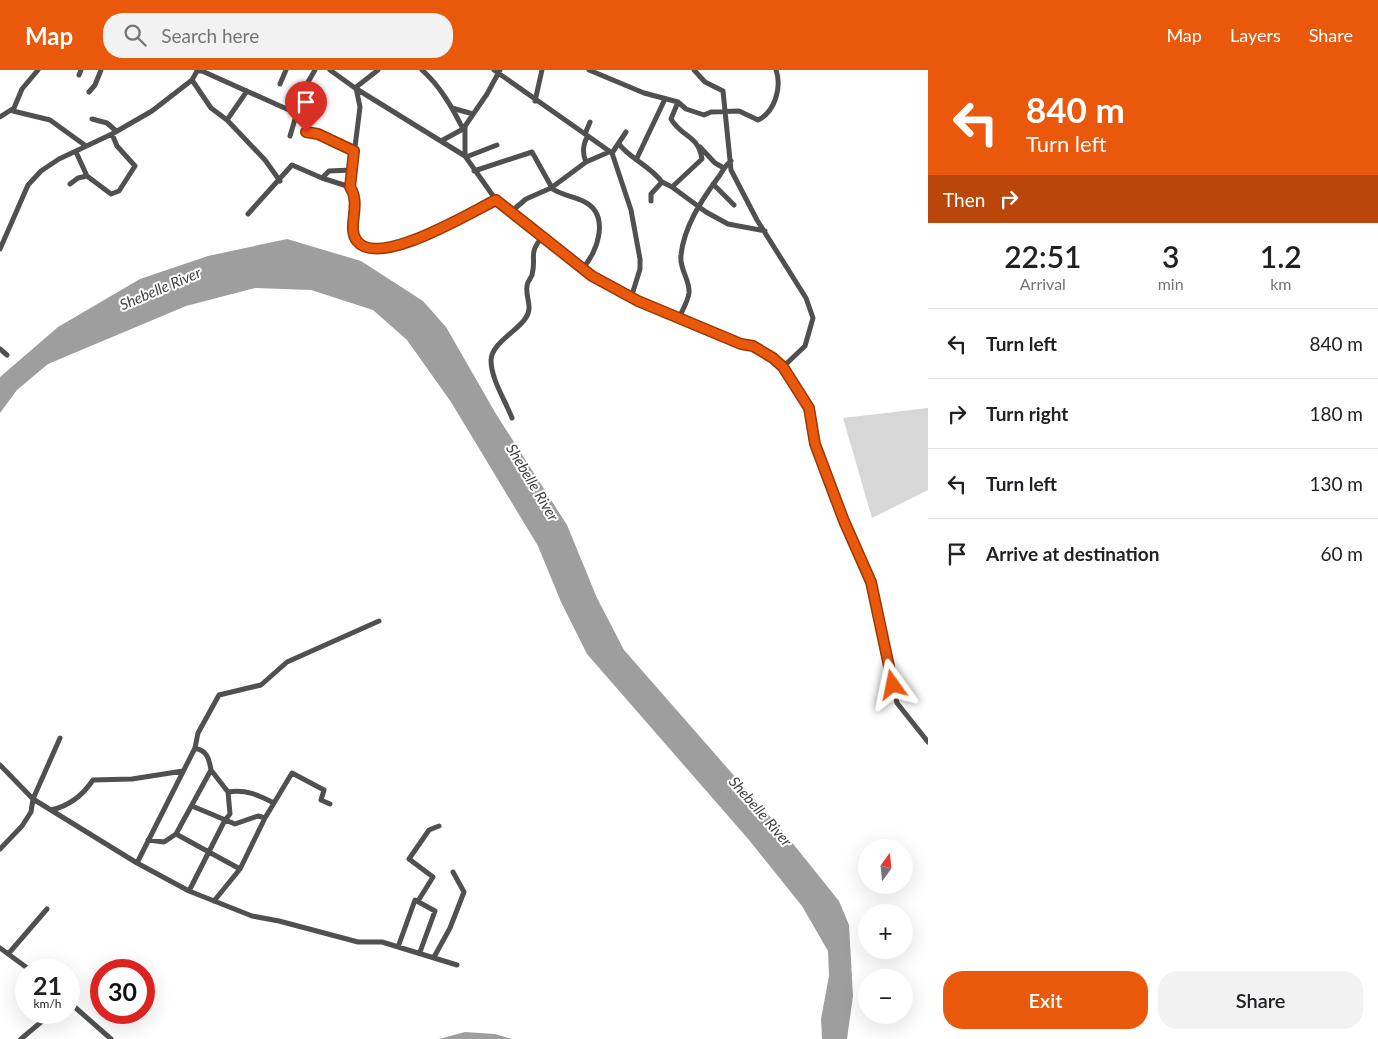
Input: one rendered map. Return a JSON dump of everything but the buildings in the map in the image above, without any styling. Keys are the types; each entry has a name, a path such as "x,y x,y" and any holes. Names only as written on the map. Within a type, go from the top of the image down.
{"street":[{"path":"0,118 14,108 22,89 38,70"},
{"path":"89,92 95,85 101,70"},
{"path":"280,84 286,70"},
{"path":"290,136 304,89 315,70"},
{"path":"330,70 465,157 496,200 582,269 632,298 741,344 753,346 773,358 783,367 809,408 815,444 844,521 871,582 897,703 928,742"},
{"path":"356,88 378,70"},
{"path":"422,70 434,81 463,129"},
{"path":"535,101 542,70"},
{"path":"589,70 644,93 678,102 686,109 704,115 711,112 739,111 758,120 764,117 774,104 778,79 776,70"},
{"path":"694,70 705,82 723,92 731,170 757,220 806,298 813,318 805,346 783,367"},
{"path":"0,249 28,185 41,172 59,159 124,128 152,111 192,80 197,71 202,71 298,114"},
{"path":"441,141 463,129 487,94 497,71 535,101 587,135 610,153 631,210 640,259 640,268 632,298"},
{"path":"192,80 211,108 227,120 264,160 280,181"},
{"path":"350,187 360,107 356,88"},
{"path":"227,120 247,91"},
{"path":"637,158 665,99"},
{"path":"678,102 671,119 715,163 722,167"},
{"path":"14,108 13,111 50,120 86,146"},
{"path":"452,108 473,114"},
{"path":"76,152 86,176 111,194 119,191 135,166 117,146 114,132 107,123 92,119"},
{"path":"586,162 583,156 584,142 590,122"},
{"path":"465,157 466,123"},
{"path":"306,132 318,134 354,151"},
{"path":"512,211 526,199 560,182 586,162 610,153 619,144 626,132"},
{"path":"619,144 623,149 654,171 662,182 728,224 765,231"},
{"path":"465,157 496,145"},
{"path":"672,187 702,159 700,147"},
{"path":"474,171 532,152 551,187 560,194 584,201 598,216 600,226 595,249 589,261 582,269"},
{"path":"679,318 689,293 687,279 681,268 681,253 689,225 698,206 720,176 722,167 730,161"},
{"path":"248,214 280,181 292,165 322,178 350,187 356,202 353,232 356,241 364,248 375,250 389,249 406,244 496,200"},
{"path":"322,178 329,171 352,170"},
{"path":"550,174 551,187"},
{"path":"70,184 78,178 86,176"},
{"path":"651,201 651,194 662,182"},
{"path":"713,184 734,205"},
{"path":"512,418 492,371 491,358 494,350 520,326 528,314 530,305 527,286 532,273 533,251 543,236"},
{"path":"0,349 7,355"},
{"path":"138,863 194,748 198,733 219,695 261,685 287,662 379,621"},
{"path":"0,850 31,812 33,799 60,738"},
{"path":"189,891 225,820 230,814 228,792 211,770 209,758 203,750 194,748"},
{"path":"0,764 33,799 138,863 189,891 252,916 279,920 358,942 382,942 420,952 457,965"},
{"path":"148,840 164,842 176,834 211,770"},
{"path":"51,810 62,808 85,792 93,780 132,779 183,771"},
{"path":"214,901 240,869 265,818 292,773 324,790 321,800 330,804"},
{"path":"228,792 241,790 251,792 274,803"},
{"path":"192,806 235,824 258,816 265,818"},
{"path":"398,947 415,900 418,901 433,877 409,859 429,830 439,826"},
{"path":"176,834 240,869"},
{"path":"434,957 450,928 464,892 453,872"},
{"path":"418,901 435,911 420,952"},
{"path":"9,954 47,909"},
{"path":"0,948 16,959"},
{"path":"80,1012 111,1039"},
{"path":"21,1039 39,1024"}],"shaded area":[{"path":"928,408 928,490 872,518 843,418"}],"water":[{"name":"Shebelle River","path":"287,239 361,261 423,301 446,327 496,414 567,525 597,598 624,650 786,835 839,901 849,925 853,996 847,1039 822,1039 821,1019 829,976 828,951 802,906 749,840 587,654 561,602 538,546 451,402 407,340 373,310 311,290 255,288 186,306 48,364 17,390 0,413 0,377 58,327 140,279 208,256"},
{"path":"465,1032 495,1034 512,1039 439,1039"}],"route":[{"path":"306,132 318,134 354,151 350,187 356,202 353,232 356,241 364,248 375,250 389,249 406,244 496,200 592,276 638,301 741,344 753,346 773,358 783,367 809,408 815,444 844,521 871,582 893,685"}]}
